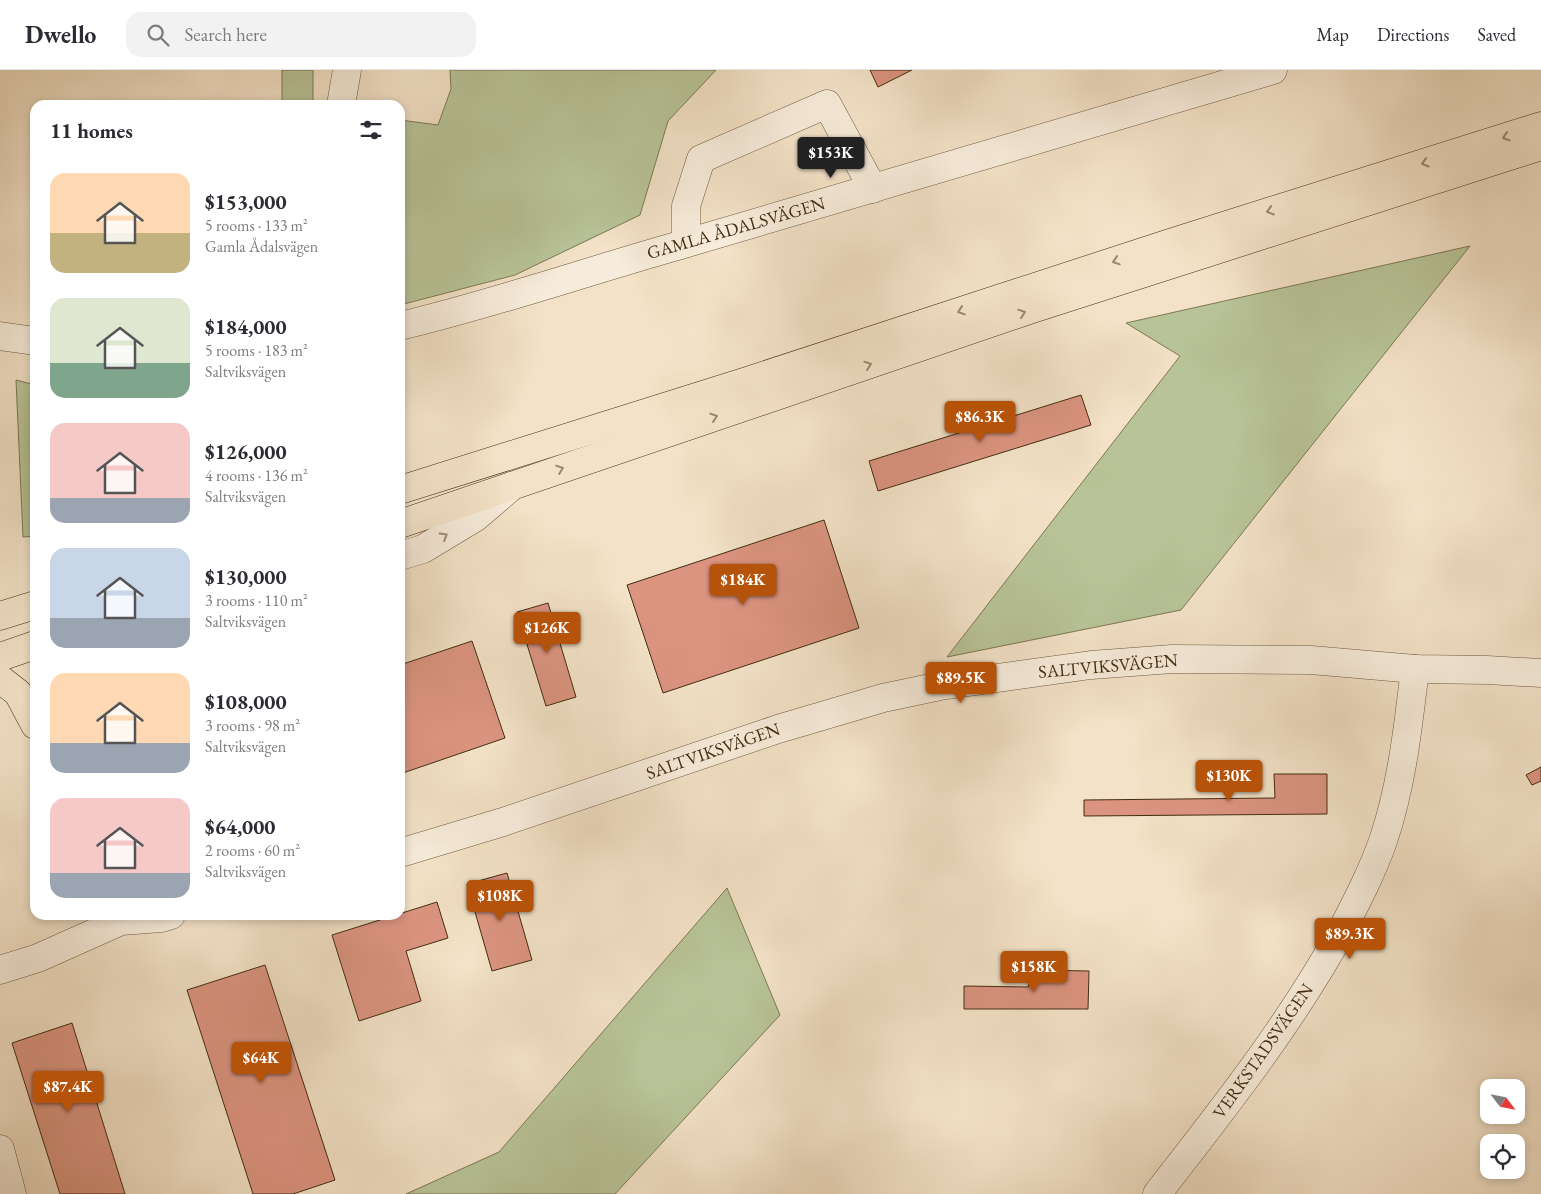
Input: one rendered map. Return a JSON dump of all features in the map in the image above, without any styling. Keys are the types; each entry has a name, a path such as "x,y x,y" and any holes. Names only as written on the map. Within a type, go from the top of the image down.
{"highway":[{"path":"405,488 1541,126"},
{"path":"405,522 1022,312 1541,146"},
{"path":"0,616 30,607"},
{"path":"0,657 30,647"},
{"path":"0,679 18,693 30,716"}],"street":[{"path":"342,100 346,70"},
{"name":"GAMLA ÅDALSVÄGEN","path":"405,325 434,318 1273,70"},
{"path":"686,243 686,206 701,159 827,104 873,189"},
{"path":"0,336 30,340"},
{"path":"405,554 423,549 476,517 514,485"},
{"name":"SALTVIKSVÄGEN","path":"405,851 503,822 778,729 883,698 940,686 1092,665 1172,659 1311,660 1415,670 1486,670 1541,674"},
{"name":"VERKSTADSVÄGEN","path":"1157,1194 1248,1076 1297,1006 1327,958 1365,886 1383,840 1398,791 1415,670"},
{"path":"0,970 38,958 109,920"},
{"path":"0,1149 12,1194"}],"green space":[{"path":"282,70 313,70 313,100 282,100"},
{"path":"450,70 716,70 668,121 640,215 515,275 405,304 405,121 438,125 451,89"},
{"path":"1470,246 1181,610 947,657 1180,356 1126,323"},
{"path":"16,380 30,384 30,536 23,537"},
{"path":"727,888 780,1015 615,1194 406,1194 499,1152"}],"building":[{"path":"870,70 912,70 878,87"},
{"path":"1081,395 1091,425 878,491 869,461"},
{"path":"824,520 859,628 663,693 627,585"},
{"path":"548,603 576,697 546,706 517,612"},
{"path":"472,641 505,738 405,772 405,663"},
{"path":"1541,767 1541,781 1532,785 1526,775"},
{"path":"1274,774 1327,774 1327,814 1084,816 1084,800 1275,798"},
{"path":"507,873 532,960 492,971 467,884"},
{"path":"437,902 448,938 406,951 421,1001 359,1021 332,935 380,920 405,920 405,912"},
{"path":"265,965 335,1180 293,1194 253,1194 187,990"},
{"path":"1033,970 1089,971 1088,1009 964,1009 964,986 1028,987"},
{"path":"72,1023 125,1194 60,1194 12,1043"}]}
